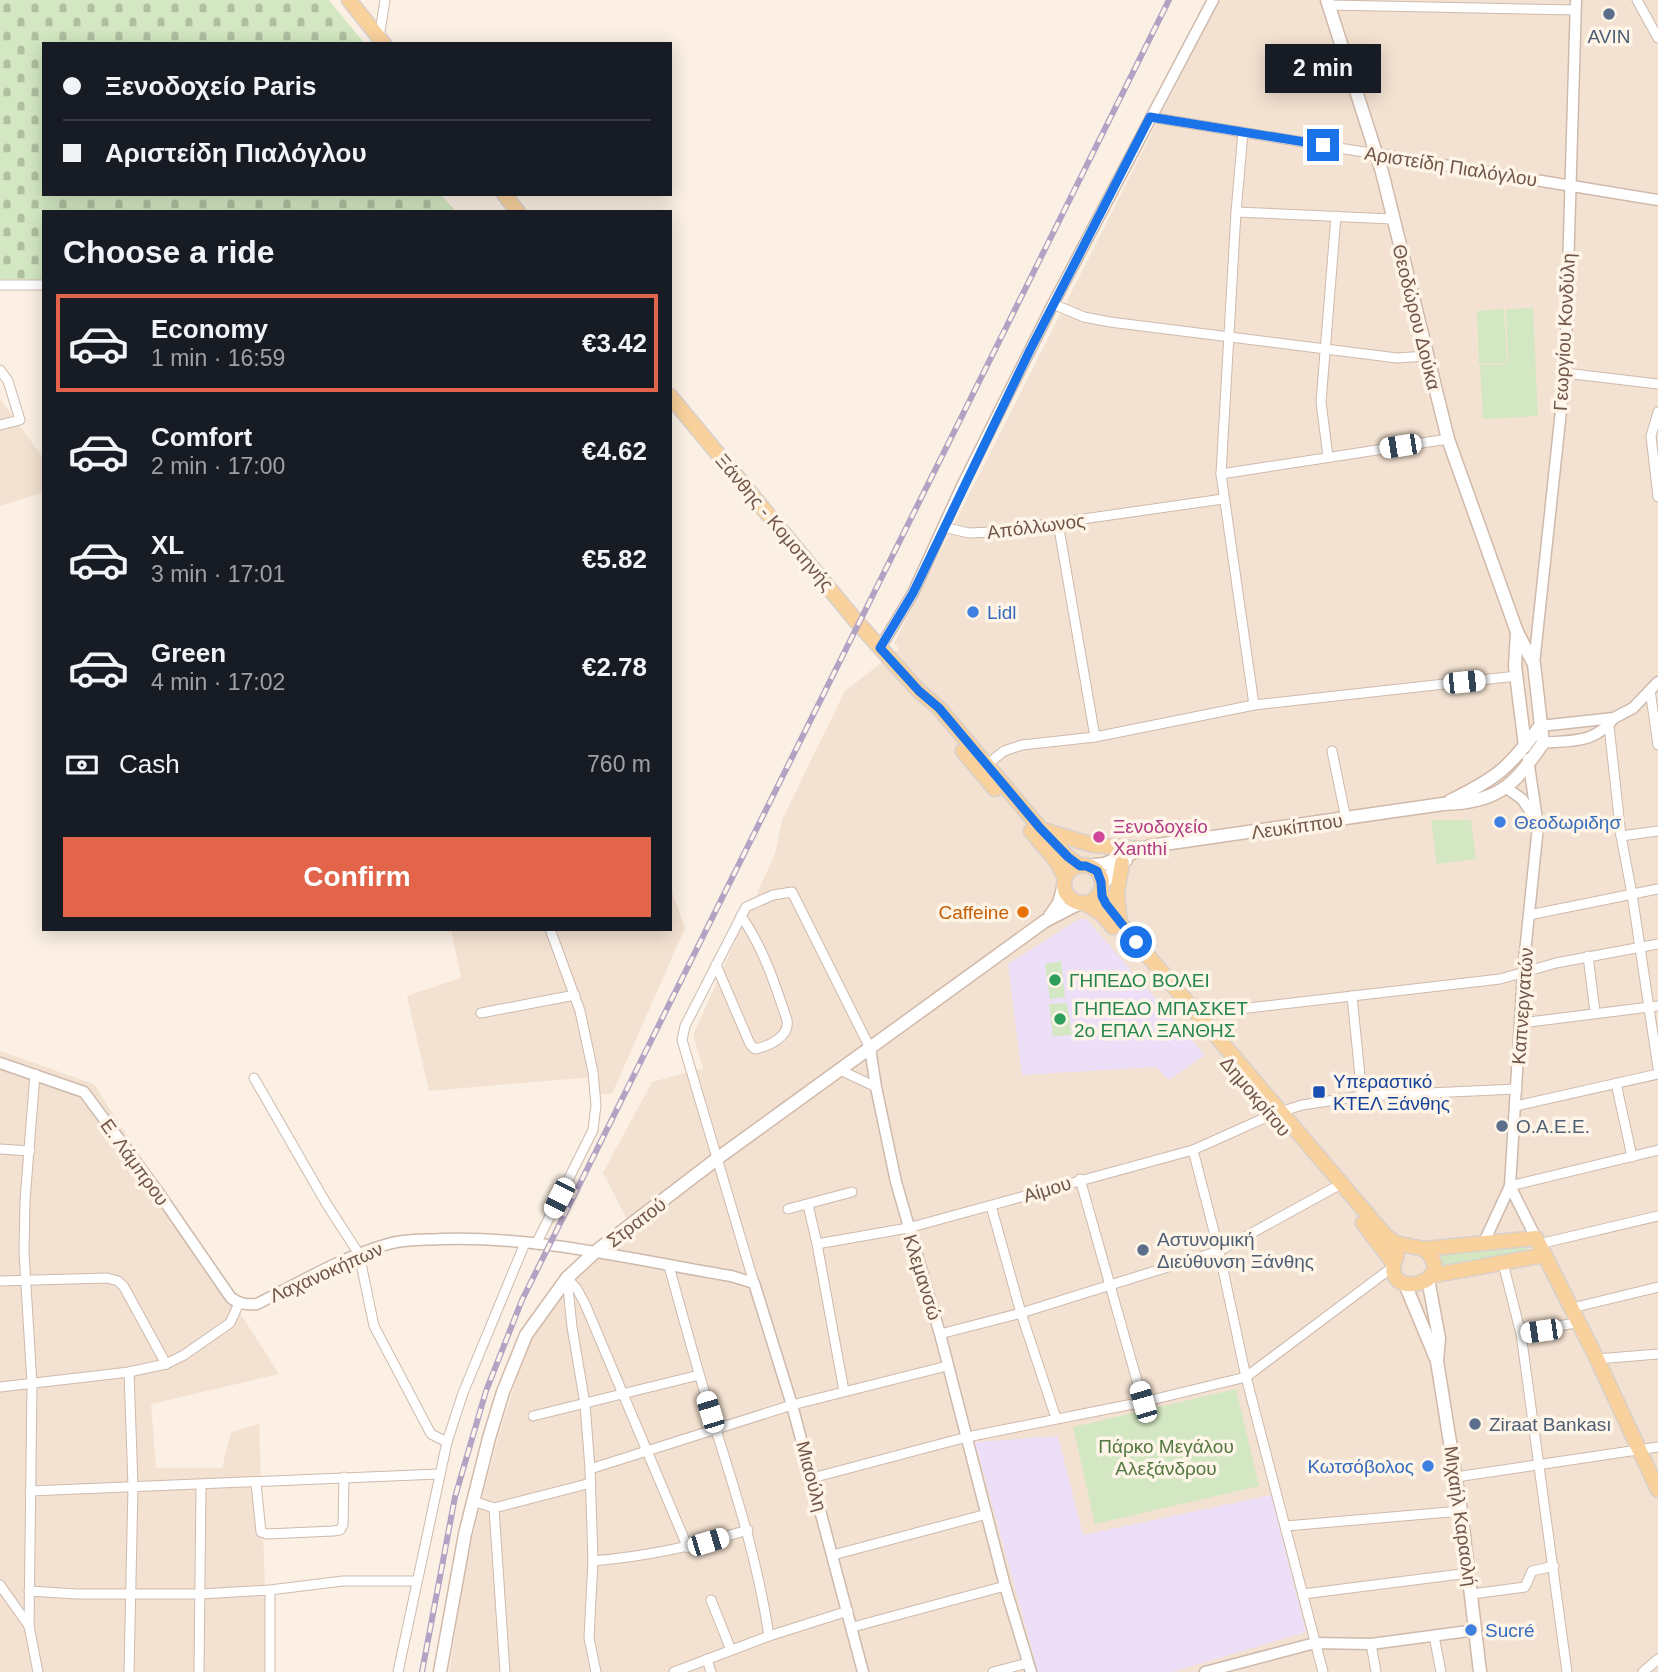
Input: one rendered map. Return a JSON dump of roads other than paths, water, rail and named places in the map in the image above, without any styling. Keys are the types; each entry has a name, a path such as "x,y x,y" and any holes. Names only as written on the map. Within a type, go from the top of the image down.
{"main road":[{"path":"349,0 381,41"},
{"name":"Θεοδώρου Δούκα","path":"1328,3 1376,154 1448,439 1517,632 1534,664 1543,743"},
{"path":"506,196 516,210"},
{"name":"Ξάνθης - Κομοτηνής","path":"672,398 880,648"},
{"name":"Θεοδώρου Δούκα","path":"1517,632 1517,676 1525,746"},
{"path":"880,648 919,691 939,708 984,768 1057,862 1069,896 1082,903 1094,899 1101,889 1097,871 1068,857 984,768"},
{"name":"Λευκίππου","path":"1443,804 1489,781 1513,762 1541,726"},
{"name":"Λευκίππου","path":"1083,866 1104,864 1145,848 1488,799 1528,764 1543,743"},
{"path":"1040,828 1093,845 1145,848"},
{"name":"Λευκίππου","path":"1101,889 1122,863 1145,848"},
{"path":"1121,924 1117,893 1122,863"},
{"path":"1065,881 1069,872 1083,866"},
{"name":"Στρατού","path":"1045,921 1059,903 1065,881"},
{"name":"Δημοκρίτου","path":"1101,889 1106,904 1121,924 1275,1113"},
{"name":"Στρατού","path":"440,1672 455,1584 489,1438 526,1335 567,1278 595,1252 718,1158 1045,921 1082,903"},
{"name":"Δημοκρίτου","path":"1082,903 1101,913 1337,1186 1386,1236 1396,1243 1418,1248"},
{"name":"Δημοκρίτου","path":"1337,1186 1394,1265"},
{"path":"1484,1242 1540,1246 1503,1263 1429,1278 1418,1286 1405,1284 1397,1277 1394,1265 1399,1252 1418,1248 1484,1242"},
{"path":"1540,1246 1597,1359 1658,1490"},
{"path":"1418,1248 1432,1259 1429,1278"},
{"name":"Μιχαήλ Καραολή","path":"1429,1278 1439,1338 1437,1362"},
{"name":"Μιχαήλ Καραολή","path":"1405,1284 1437,1362 1461,1511 1480,1672"}],"street":[{"path":"381,41 385,0"},
{"path":"880,648 913,593 1053,304 1213,0"},
{"path":"1637,0 1658,38"},
{"path":"1328,3 1575,5"},
{"name":"Γεωργίου Κονδύλη","path":"1534,664 1565,373 1575,5"},
{"name":"Αριστείδη Πιαλόγλου","path":"1150,117 1658,200"},
{"path":"1243,132 1221,474 1254,705"},
{"path":"1236,212 1392,219"},
{"path":"1328,457 1321,402 1336,216"},
{"path":"0,285 42,285"},
{"path":"1053,304 1084,317 1110,322 1397,358 1426,356"},
{"path":"0,369 8,381 19,420 0,425"},
{"path":"1565,373 1658,384"},
{"path":"1658,412 1651,436 1658,497"},
{"path":"1221,474 1448,439"},
{"name":"Απόλλωνος","path":"943,527 981,533 1223,499"},
{"path":"1058,523 1095,737"},
{"path":"984,768 1004,751 1022,745 1095,737 1254,705 1517,676"},
{"path":"1543,743 1592,738 1633,708 1654,686"},
{"path":"1654,686 1658,745"},
{"path":"1541,726 1611,722"},
{"path":"1611,722 1620,836 1653,1006 1658,1068"},
{"name":"Καπνεργατών","path":"1510,1186 1523,972 1538,826 1525,746"},
{"path":"1332,751 1346,819"},
{"path":"1505,786 1528,806 1538,826"},
{"path":"1620,836 1658,831"},
{"path":"1529,915 1658,889"},
{"name":"Κλεμανσώ","path":"741,916 748,905 773,895 792,892 870,1048 876,1087 908,1228 940,1334 1005,1586 1029,1667"},
{"path":"716,965 750,1044 755,1049 786,1033 788,1028 766,960 741,916 716,965 685,1026 682,1043 754,1283"},
{"path":"398,1672 439,1474 463,1393 530,1243 593,1130 596,1105 593,1072 580,1011 551,931"},
{"path":"1197,1014 1500,979 1588,956 1658,944"},
{"path":"1588,956 1595,1012"},
{"path":"481,1013 575,996"},
{"path":"1352,996 1362,1096"},
{"path":"1521,1023 1653,1006"},
{"name":"Ε. Λάμπρου","path":"0,1063 84,1092 156,1189 231,1298 239,1303"},
{"path":"840,1070 876,1087"},
{"path":"36,1074 25,1200 32,1384 29,1626 38,1672"},
{"path":"1516,1106 1658,1074"},
{"path":"254,1078 326,1203 359,1254 374,1326 430,1434 447,1442"},
{"path":"1616,1083 1632,1157"},
{"name":"Αίμου","path":"817,1244 908,1228 1192,1150 1275,1113 1302,1105 1362,1096 1517,1089"},
{"path":"0,1149 30,1152"},
{"path":"1192,1150 1219,1251 1246,1377 1323,1672"},
{"path":"1510,1186 1658,1150"},
{"path":"1080,1179 1143,1402"},
{"path":"940,1334 1021,1313 1219,1251 1337,1186"},
{"path":"1484,1242 1510,1186"},
{"path":"1510,1186 1540,1246 1658,1216"},
{"path":"788,1209 852,1192"},
{"path":"808,1205 844,1391"},
{"path":"991,1206 1021,1313 1056,1418"},
{"name":"Λαχανοκήπων","path":"239,1303 257,1304 359,1254 390,1243 466,1239 530,1243 595,1252"},
{"path":"595,1252 731,1276 754,1283"},
{"path":"1503,1263 1521,1334 1567,1672"},
{"path":"812,1478 967,1437 1143,1402 1246,1377 1394,1265"},
{"path":"669,1266 699,1376 748,1530 762,1589 769,1636"},
{"path":"0,1281 107,1278 118,1281 124,1287 166,1364"},
{"path":"567,1278 578,1289 585,1304 688,1548"},
{"path":"567,1278 585,1404 590,1469 593,1561 589,1638 596,1672"},
{"name":"Μιαούλη","path":"754,1283 792,1405 863,1672"},
{"path":"1572,1308 1658,1287"},
{"path":"0,1387 129,1372 166,1364 184,1355 230,1323 239,1303"},
{"path":"1521,1334 1579,1322"},
{"path":"1597,1359 1658,1354"},
{"path":"590,1469 792,1405 947,1366"},
{"path":"129,1372 133,1486 129,1672"},
{"path":"533,1416 699,1376"},
{"path":"1456,1478 1658,1447"},
{"path":"30,1492 439,1474"},
{"path":"256,1483 261,1532 333,1531 340,1530 343,1525 344,1477"},
{"path":"473,1501 494,1508 591,1483"},
{"path":"199,1672 201,1485"},
{"path":"494,1508 505,1672"},
{"path":"1286,1526 1461,1511"},
{"path":"833,1555 987,1514"},
{"path":"593,1561 688,1548 748,1530"},
{"path":"1472,1594 1525,1587 1531,1571 1554,1566"},
{"path":"1303,1594 1469,1573"},
{"path":"29,1591 200,1594 270,1590 343,1581 416,1580"},
{"path":"0,1585 29,1626"},
{"path":"853,1627 1005,1586"},
{"path":"270,1590 270,1672"},
{"path":"711,1600 730,1650"},
{"path":"674,1672 769,1636 848,1611"},
{"path":"1207,1672 1315,1643 1371,1644 1476,1630"},
{"path":"1434,1636 1441,1672"},
{"path":"1371,1644 1376,1672"},
{"path":"706,1659 711,1672"},
{"path":"1643,1672 1658,1659"},
{"path":"993,1672 1029,1667"}],"railway":[{"path":"422,1672 455,1497 486,1391 522,1300 1169,0"}],"place":[{"name":"AVIN","path":"1609,14"},
{"name":"Lidl","path":"973,612"},
{"name":"Θεοδωριδησ","path":"1500,822"},
{"name":"Ξενοδοχείο Xanthi","path":"1099,837"},
{"name":"Caffeine","path":"1023,912"},
{"name":"ΓΗΠΕΔΟ ΒΟΛΕΙ","path":"1055,980"},
{"name":"ΓΗΠΕΔΟ ΜΠΑΣΚΕΤ 2ο ΕΠΑΛ ΞΑΝΘΗΣ","path":"1060,1019"},
{"name":"Υπεραστικό ΚΤΕΛ Ξάνθης","path":"1319,1092"},
{"name":"Ο.Α.Ε.Ε.","path":"1502,1126"},
{"name":"Αστυνομική Διεύθυνση Ξάνθης","path":"1143,1250"},
{"name":"Ziraat Bankası","path":"1475,1424"},
{"name":"Κωτσόβολος","path":"1428,1466"},
{"name":"Sucré","path":"1471,1630"}],"park label":[{"name":"Πάρκο Μεγάλου Αλεξάνδρου","path":"1166,1457"}]}
